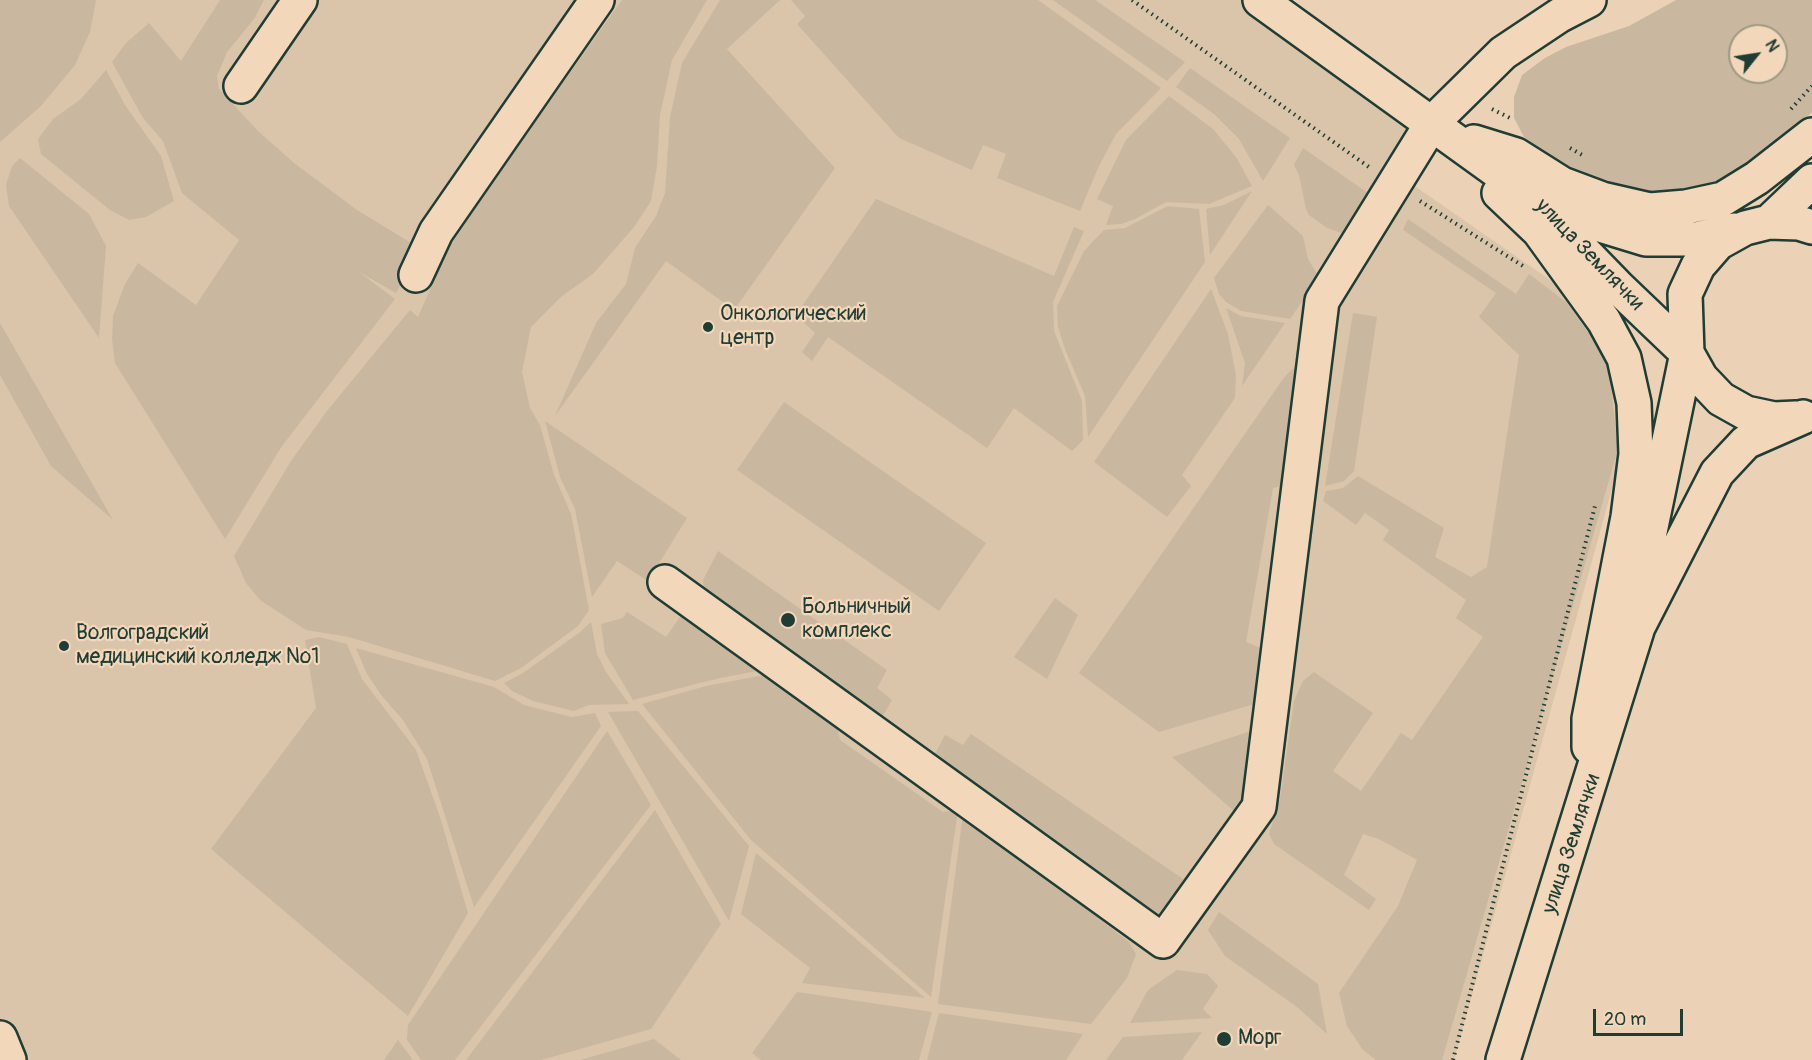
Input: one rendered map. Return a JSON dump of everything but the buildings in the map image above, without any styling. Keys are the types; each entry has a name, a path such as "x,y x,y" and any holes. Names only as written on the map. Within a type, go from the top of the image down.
{"main road":[{"path":"241,86 300,0"},
{"path":"416,275 436,232 597,0"},
{"name":"улица Землячки","path":"1260,0 1551,210 1584,252 1687,353 1644,561 1638,627"},
{"path":"665,582 1163,941 1260,807 1322,301 1394,185 1462,93 1503,53 1560,15 1589,0"},
{"path":"1438,128 1516,155 1562,183 1592,195 1650,210 1686,207 1723,198 1757,178 1812,135"},
{"path":"1438,128 1483,177 1539,231 1585,292 1624,358 1634,403 1636,454 1628,517 1589,719 1590,788"},
{"path":"1807,415 1774,419 1746,413 1721,399 1701,378 1687,353 1685,294 1698,266 1718,243 1757,225 1812,181"},
{"path":"1551,210 1646,239 1696,239 1757,225 1799,223 1812,227"},
{"name":"улица Землячки","path":"1503,1060 1590,788 1638,627 1717,473 1746,442 1807,415"},
{"path":"0,1038 9,1060"}],"path":[{"path":"1132,0 1394,185 1525,267"},
{"path":"1788,112 1812,86"},
{"path":"1462,93 1515,120"},
{"path":"1567,147 1588,158"},
{"path":"1453,1060 1598,495"}],"shaded area":[{"name":"Больничный комплекс","path":"0,0 1260,0 1432,123 1393,171 1566,291 1615,370 1621,456 1454,1060 0,1060"},
{"path":"0,0 96,0 90,32 75,65 41,106 0,142"},
{"path":"220,0 264,0 254,19 227,52 217,76 219,89 258,131 294,163 357,210 421,249 396,293 359,272 395,299 282,446 225,539 115,363 112,339 113,316 125,284 138,263 196,305 239,240 182,193 163,141 143,118 112,62 126,43 149,23 181,61"},
{"path":"622,0 707,0 672,60 660,115 657,166 651,201 634,227 593,274 562,296 531,327 522,372 530,408 540,425 554,475 571,514 589,610 578,626 521,668 495,681 349,637 306,630 260,600 246,583 234,556 291,461 327,411 410,310 418,317 453,237"},
{"path":"720,0 780,0 727,49 835,168 734,310 666,261 555,416 596,323 626,284 635,248 656,216 665,193 670,117 682,63"},
{"path":"791,0 1038,0 1161,88 1116,134 1098,168 1080,211 997,178 1006,154 983,145 972,170 899,138 797,24 805,16"},
{"path":"1053,0 1095,0 1185,62 1167,81"},
{"path":"1676,0 1812,0 1812,112 1775,151 1708,191 1664,197 1602,185 1548,158 1524,137 1514,118 1514,97 1522,75 1545,58 1566,47 1629,26"},
{"path":"1190,68 1290,138 1263,181 1239,139 1214,114 1176,87"},
{"path":"106,70 125,105 161,156 174,201 146,217 129,220 110,210 41,154 38,139 53,119 81,99"},
{"path":"1169,96 1213,129 1236,157 1252,186 1209,204 1166,202 1135,219 1121,224 1106,225 1113,206 1097,199 1126,140"},
{"path":"1303,148 1378,200 1347,235 1327,228 1309,215 1299,175 1294,165"},
{"path":"20,158 89,214 106,246 99,338 9,206 6,185 12,166"},
{"path":"1252,191 1210,255 1206,209 1224,205"},
{"path":"876,199 1054,276 1074,227 1084,231 1053,302 1054,331 1082,401 1083,440 1072,451 1014,408 987,448 828,337 812,361 802,352 815,333 796,315"},
{"path":"1268,205 1303,236 1308,259 1319,277 1290,319 1241,311 1226,302 1219,294 1214,278"},
{"path":"1168,206 1199,209 1205,262 1088,437 1085,396 1058,327 1057,306 1084,251 1104,230 1125,228"},
{"path":"1408,219 1516,294 1529,274 1566,302 1591,336 1609,369 1618,449 1442,1060 1376,1060 1363,1050 1347,1026 1339,993 1398,906 1417,860 1379,839 1363,834 1344,875 1376,899 1369,910 1274,844 1269,834 1280,799 1294,701 1303,681 1314,672 1373,713 1333,771 1361,791 1401,733 1412,740 1483,637 1456,618 1466,600 1383,540 1389,530 1365,513 1356,525 1323,501 1326,491 1343,488 1358,476 1444,528 1435,557 1471,577 1487,567 1519,355 1479,317 1496,293 1403,230"},
{"path":"1211,289 1228,334 1236,376 1235,398 1182,475 1191,486 1167,517 1094,462"},
{"path":"1226,308 1241,316 1285,323 1242,386 1245,363"},
{"path":"1353,313 1377,317 1354,471 1344,481 1325,486"},
{"path":"0,323 113,520 51,466 0,375"},
{"path":"1300,366 1301,481 1273,488 1246,642 1266,650 1258,703 1159,732 1079,673 1283,379 1291,370"},
{"path":"784,402 986,543 939,611 737,470"},
{"path":"545,421 687,518 648,581 617,561 592,597 575,509 560,477"},
{"path":"718,551 887,670 877,688 892,700 881,719 704,590 703,580"},
{"path":"1055,598 1078,615 1047,679 1014,657"},
{"path":"685,610 768,669 720,678 633,700 605,653 601,624 623,618 627,612 666,637"},
{"path":"591,622 597,654 606,672 629,704 589,705 574,711 533,701 512,691 504,683 523,673"},
{"path":"319,637 347,644 362,679 416,750 440,817 468,913 408,1016 211,849 316,708 305,640"},
{"path":"356,648 494,687 524,705 572,717 595,713 601,726 474,907 427,759 403,720 381,695 366,672"},
{"path":"775,673 835,717 840,740 943,812 958,810 931,997 751,840 642,704 706,686"},
{"path":"638,711 749,846 729,921 608,712"},
{"path":"1260,728 1252,787 1234,811 1172,757"},
{"path":"607,731 651,805 455,1060 421,1060 407,1040 408,1025"},
{"path":"971,734 1189,883 1180,901 1158,914 935,754 945,735 963,745"},
{"path":"655,810 721,924 651,1029 541,1060 466,1060"},
{"path":"963,814 1129,942 1136,954 1127,978 1091,1024 938,1004"},
{"path":"756,853 925,998 802,983 810,968 741,914"},
{"path":"1219,912 1318,984 1327,1034 1297,1007 1225,956 1208,930"},
{"path":"1177,970 1207,974 1218,986 1203,1009 1212,1018 1130,1023 1148,990"},
{"path":"797,992 932,1012 919,1060 761,1060 752,1053"},
{"path":"939,1013 1083,1034 1066,1060 927,1060"},
{"path":"1202,1032 1182,1060 1106,1060 1123,1037"},
{"path":"654,1039 681,1060 580,1060"},
{"path":"398,1040 413,1060 384,1060"}],"place":[{"name":"Онкологический центр","path":"708,327"},
{"name":"Больничный комплекс","path":"788,620"},
{"name":"Волгоградский медицинский колледж №1","path":"64,646"},
{"name":"Морг","path":"1224,1039"}]}
